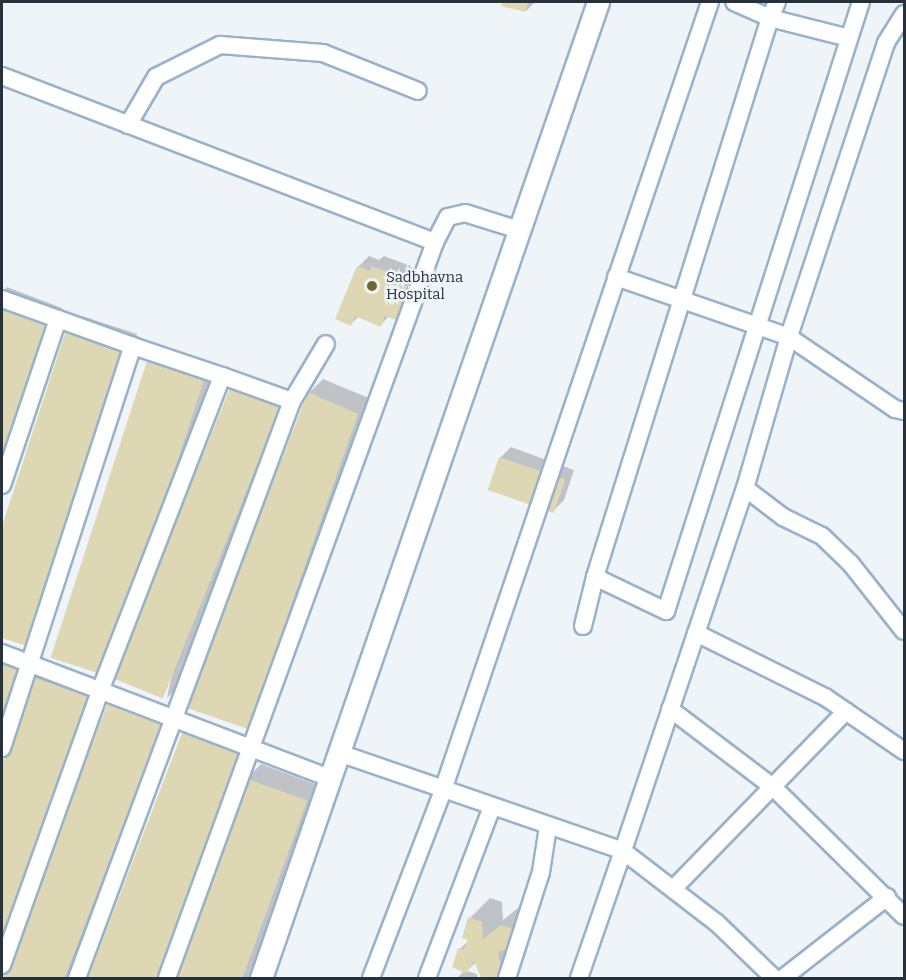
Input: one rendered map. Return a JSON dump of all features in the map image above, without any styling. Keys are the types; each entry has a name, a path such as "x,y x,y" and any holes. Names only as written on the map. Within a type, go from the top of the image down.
{"street":[{"path":"261,978 598,2"},
{"path":"371,978 443,790 711,2"},
{"path":"734,2 770,18 849,38"},
{"path":"584,626 595,577 770,18 777,2"},
{"path":"595,577 666,612 755,323 861,2"},
{"path":"582,977 622,851 745,488 789,338 886,43 904,14"},
{"path":"128,125 156,77 220,45 323,53 418,91"},
{"path":"2,76 435,242"},
{"path":"167,978 435,242 448,217 465,213 519,230"},
{"path":"616,277 755,323 789,338 895,409 904,411"},
{"path":"2,299 292,401"},
{"path":"2,485 58,320"},
{"path":"77,978 292,401 326,344"},
{"path":"2,747 133,346"},
{"path":"2,965 100,691 222,376"},
{"path":"745,488 783,517 822,536 851,564 904,631"},
{"path":"696,633 825,697 904,751"},
{"path":"2,653 330,778"},
{"path":"670,709 774,788 904,916"},
{"path":"672,889 774,788 846,711"},
{"path":"339,753 622,851 717,923 774,978"},
{"path":"427,978 492,807"},
{"path":"507,978 541,872 548,827"},
{"path":"783,978 886,897"}],"building":[{"path":"503,2 528,2 526,12 501,6"},
{"path":"357,266 370,271 372,266 403,278 401,284 412,288 399,321 385,316 381,327 355,316 351,326 335,319"},
{"path":"2,305 49,322 2,461"},
{"path":"66,330 123,349 27,646 2,638 2,526"},
{"path":"147,361 204,380 108,676 51,658"},
{"path":"230,388 280,408 163,698 113,678"},
{"path":"308,392 358,414 248,729 184,707"},
{"path":"499,457 565,480 554,513 488,490"},
{"path":"2,662 18,667 2,713"},
{"path":"32,677 94,699 2,948 2,762"},
{"path":"108,703 162,724 65,978 3,977"},
{"path":"182,733 244,756 162,978 88,978"},
{"path":"245,778 307,801 242,978 172,977"},
{"path":"468,917 482,922 483,939 501,925 514,929 507,949 498,952 501,967 497,978 481,978 474,961 466,974 452,967 458,948 463,950 468,940 462,938"}],"place":[{"name":"Sadbhavna Hospital","path":"372,286"}]}
